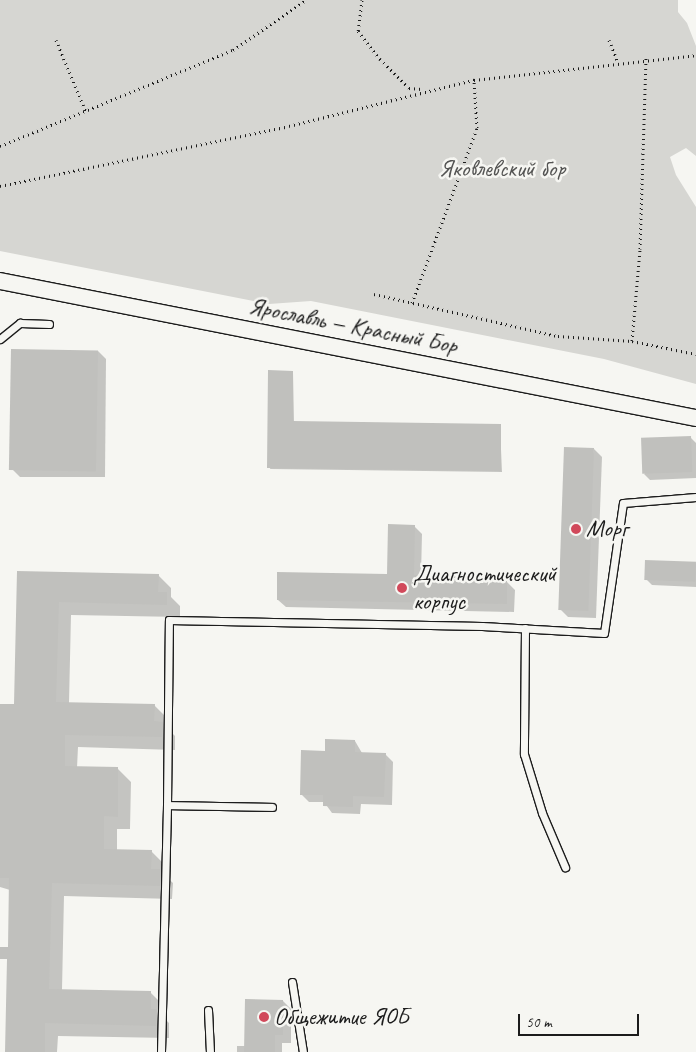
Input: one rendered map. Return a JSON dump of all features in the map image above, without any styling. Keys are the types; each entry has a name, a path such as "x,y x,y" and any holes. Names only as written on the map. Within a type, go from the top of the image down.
{"street":[{"name":"Ярославль — Красный Бор","path":"0,281 696,418"}],"lane":[{"path":"0,339 20,323 49,324"},
{"path":"161,1052 169,620 526,628 604,633 623,503 696,497"},
{"path":"526,628 524,754 542,813 565,867"},
{"path":"167,805 272,807"},
{"path":"292,982 303,1052"},
{"path":"208,1010 210,1052"}],"path":[{"path":"0,146 233,50 306,0"},
{"path":"362,0 358,31 380,59 409,88 425,90"},
{"path":"56,40 86,112"},
{"path":"609,40 618,62"},
{"path":"0,186 289,126 425,90 474,80 646,58 696,55"},
{"path":"632,341 640,249 646,58"},
{"path":"412,303 477,128 474,80"},
{"path":"374,294 558,336 632,341 696,354"}],"green space":[{"name":"Яковлевский бор","path":"0,0 678,0 678,12 687,23 696,46 696,156 686,148 670,157 676,175 696,207 696,384 604,359 311,301 269,304 0,251"}],"building":[{"path":"11,349 98,351 96,471 9,470"},
{"path":"268,370 293,371 293,421 501,424 501,471 267,468"},
{"path":"691,436 692,472 642,474 641,438"},
{"name":"Морг","path":"564,447 594,448 588,611 558,610"},
{"path":"388,524 415,525 414,575 469,576 469,579 507,581 507,604 277,600 277,572 387,574"},
{"path":"645,560 696,562 695,582 644,580"},
{"path":"17,571 159,574 158,592 167,592 167,605 59,602 56,702 155,704 154,721 163,722 162,737 65,735 65,766 118,767 118,817 104,816 104,849 152,850 151,869 160,869 160,886 52,883 49,989 151,991 151,1009 157,1009 156,1026 45,1023 45,1052 5,1052 7,959 0,959 0,947 8,947 9,878 0,878 0,704 14,704"},
{"path":"325,739 355,740 355,752 386,753 384,797 353,796 353,807 323,806 323,795 300,795 301,750 325,751"},
{"name":"Общежитие ЯОБ","path":"245,999 283,1000 283,1035 275,1035 275,1052 244,1052"}],"place":[{"name":"Морг","path":"576,529"},
{"name":"Диагностический корпус","path":"402,588"},
{"name":"Общежитие ЯОБ","path":"264,1017"}]}
